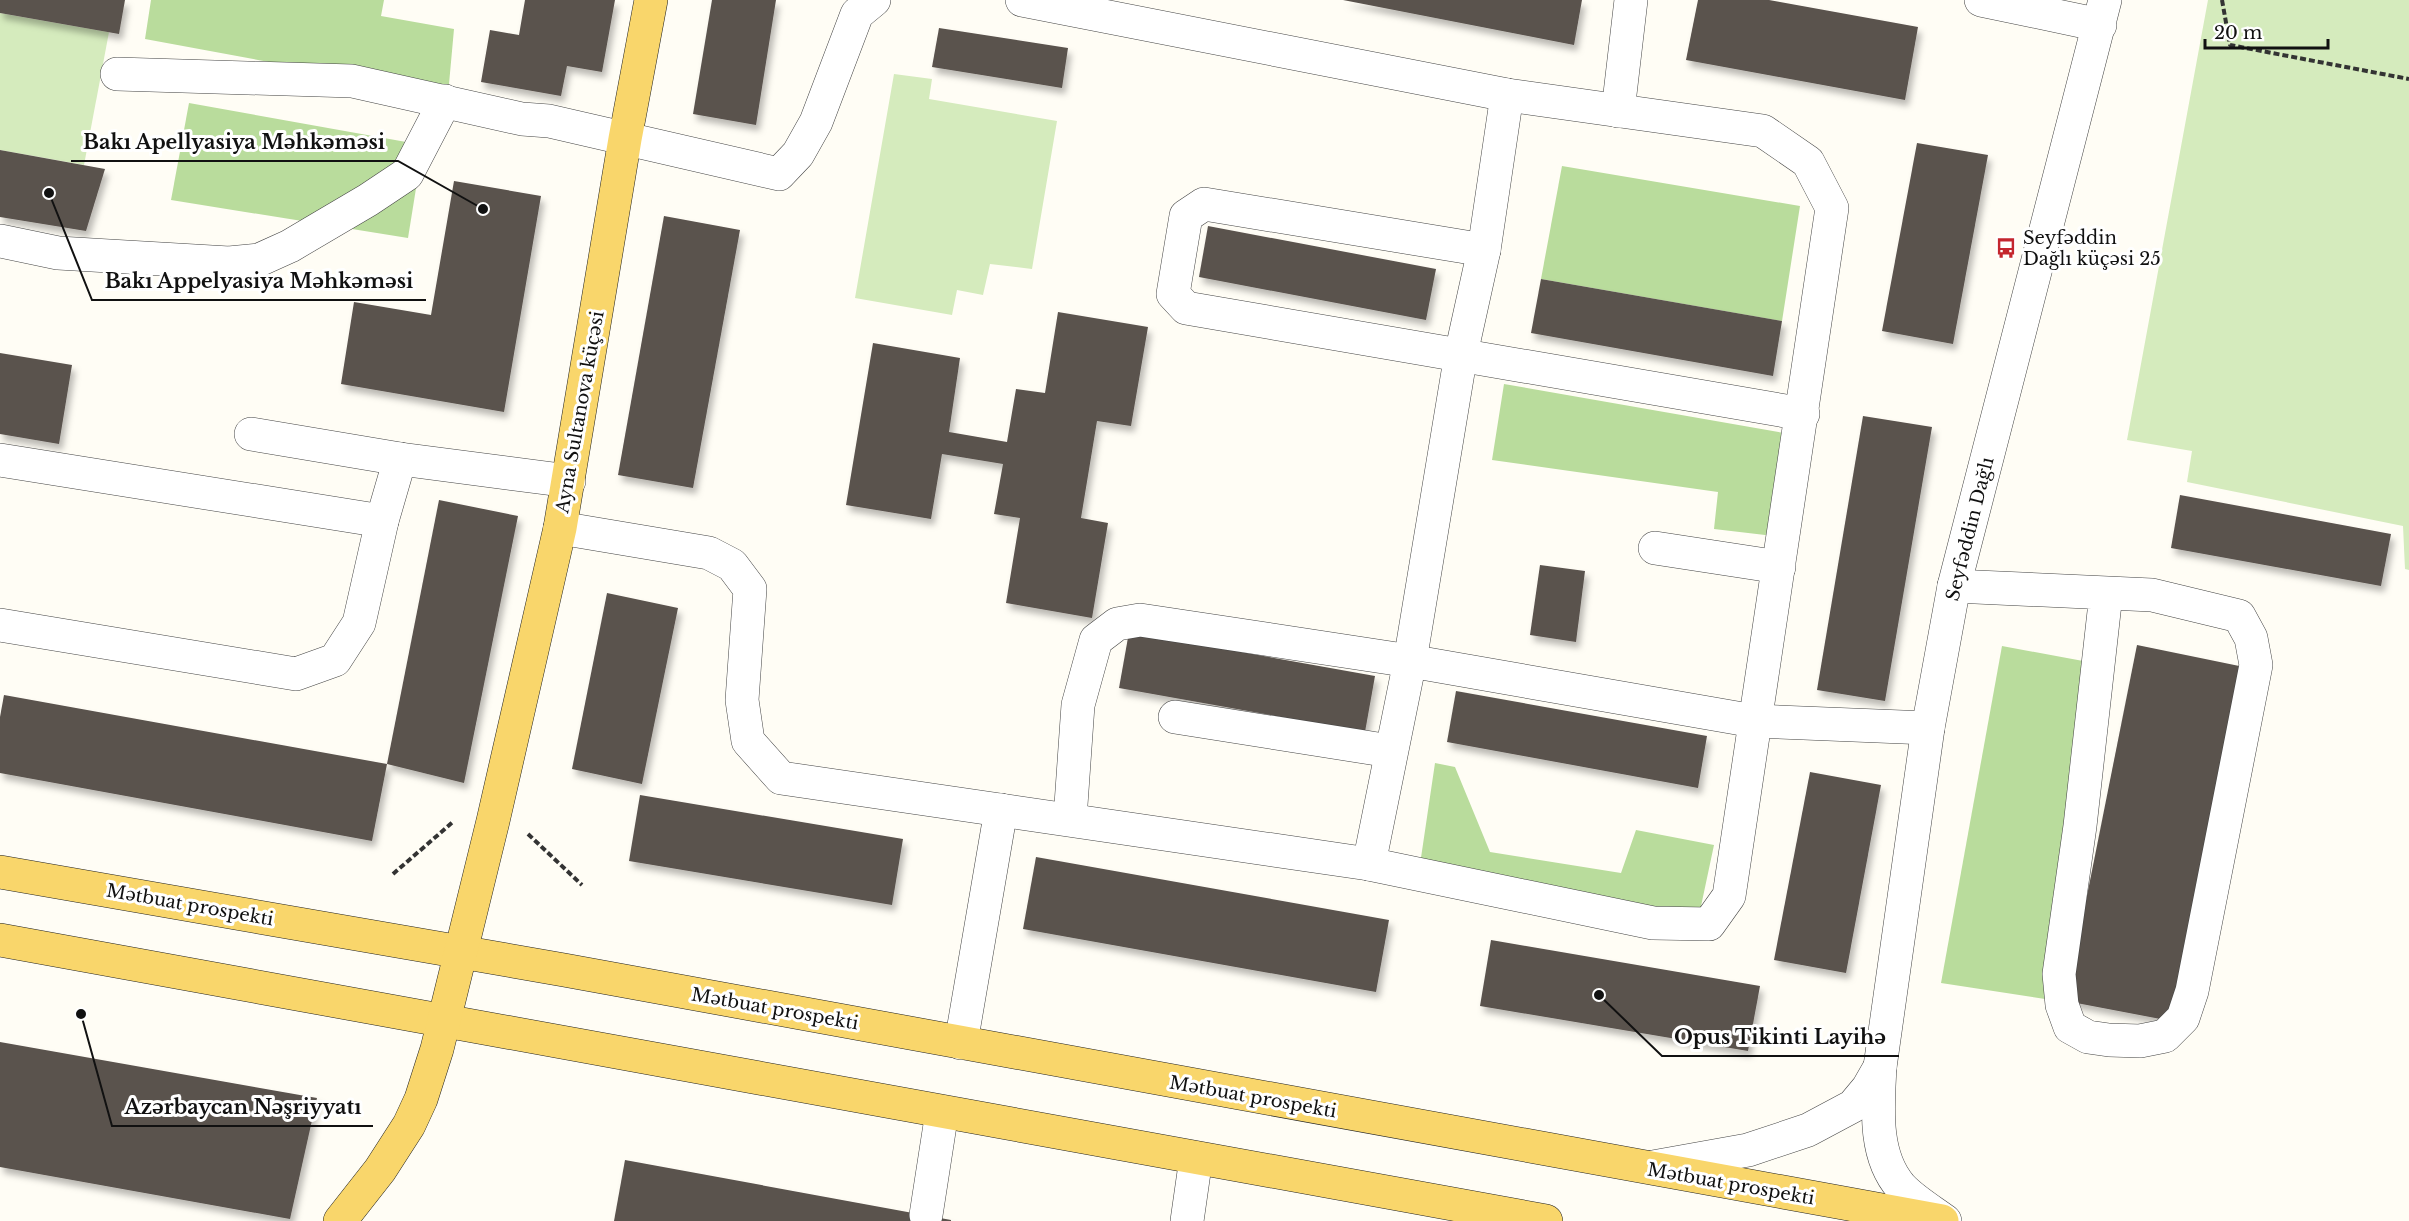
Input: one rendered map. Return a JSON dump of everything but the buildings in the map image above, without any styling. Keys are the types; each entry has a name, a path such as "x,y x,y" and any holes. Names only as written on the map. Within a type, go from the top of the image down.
{"main road":[{"name":"Ayna Sultanova küçəsi","path":"340,1221 394,1150 409,1125 430,1072 460,951 508,825 569,481 625,139 651,0"},
{"name":"Mətbuat prospekti","path":"0,872 460,951 1645,1169 1943,1221"},
{"path":"0,940 367,1006 550,1042 1546,1221"}],"street":[{"path":"117,74 352,81 522,119 549,121 779,174 798,154 816,122 857,14 874,0"},
{"path":"560,528 709,553 732,564 750,589 742,700 748,741 781,778 1369,864 1653,923 1709,924 1729,896 1754,721 1803,414 1832,208 1808,162 1762,131 1507,95 1070,4 1022,0"},
{"path":"1618,111 1631,0"},
{"path":"1981,0 2103,12"},
{"name":"Seyfəddin Dağlı","path":"1943,1221 1900,1186 1886,1163 1878,1118 1880,1067 1928,728 1954,586 2103,12"},
{"path":"1369,864 1390,750 1410,661 1461,354 1484,250 1507,95"},
{"path":"0,241 58,253 229,263 259,260 290,246 407,174 445,101"},
{"path":"1484,250 1204,204 1186,216 1173,294 1186,308 1803,414"},
{"path":"251,434 400,459 569,481"},
{"path":"0,625 296,674 335,660 359,623 382,521 400,459"},
{"path":"0,460 382,521"},
{"path":"1655,548 1779,567"},
{"path":"1954,586 2152,595 2239,616 2251,638 2256,665 2192,991 2183,1018 2165,1036 2140,1041 2088,1037 2070,1027 2062,1005 2059,974 2080,825 2106,594"},
{"path":"1070,819 1078,705 1096,640 1117,624 1140,620 1410,661 1754,721 1928,728"},
{"path":"1175,717 1390,750"},
{"path":"961,1043 1001,810"},
{"path":"1645,1169 1748,1150 1808,1130 1853,1106 1868,1088 1880,1067"},
{"path":"926,1215 942,1112"},
{"path":"1188,1221 1196,1158"}],"path":[{"path":"2222,0 2230,45 2409,79"},
{"path":"393,874 462,814"},
{"path":"508,825 582,885"}],"green space":[{"path":"151,0 384,0 381,16 454,29 448,95 145,39"},
{"path":"2208,0 2409,0 2409,570 2405,569 2403,526 2187,482 2192,451 2127,440"},
{"path":"0,13 109,32 84,165 0,150"},
{"path":"894,74 932,79 929,99 1057,121 1032,269 990,264 983,295 957,290 952,315 855,298"},
{"path":"189,103 423,145 408,238 171,200"},
{"path":"1562,166 1800,206 1782,321 1541,279"},
{"path":"1504,384 1807,437 1791,538 1714,529 1718,492 1492,460"},
{"path":"2002,646 2110,666 2045,999 1941,983"},
{"path":"1435,763 1455,767 1490,852 1621,873 1636,830 1714,845 1697,925 1418,878"}],"place":[{"name":"Bakı Appelyasiya Məhkəməsi","path":"49,193"},
{"name":"Bakı Apellyasiya Məhkəməsi","path":"483,209"},
{"name":"Seyfəddin Dağlı küçəsi 25","path":"2006,248"},
{"name":"Opus Tikinti Layihə","path":"1599,995"},
{"name":"Azərbaycan Nəşriyyatı","path":"81,1014"}]}
